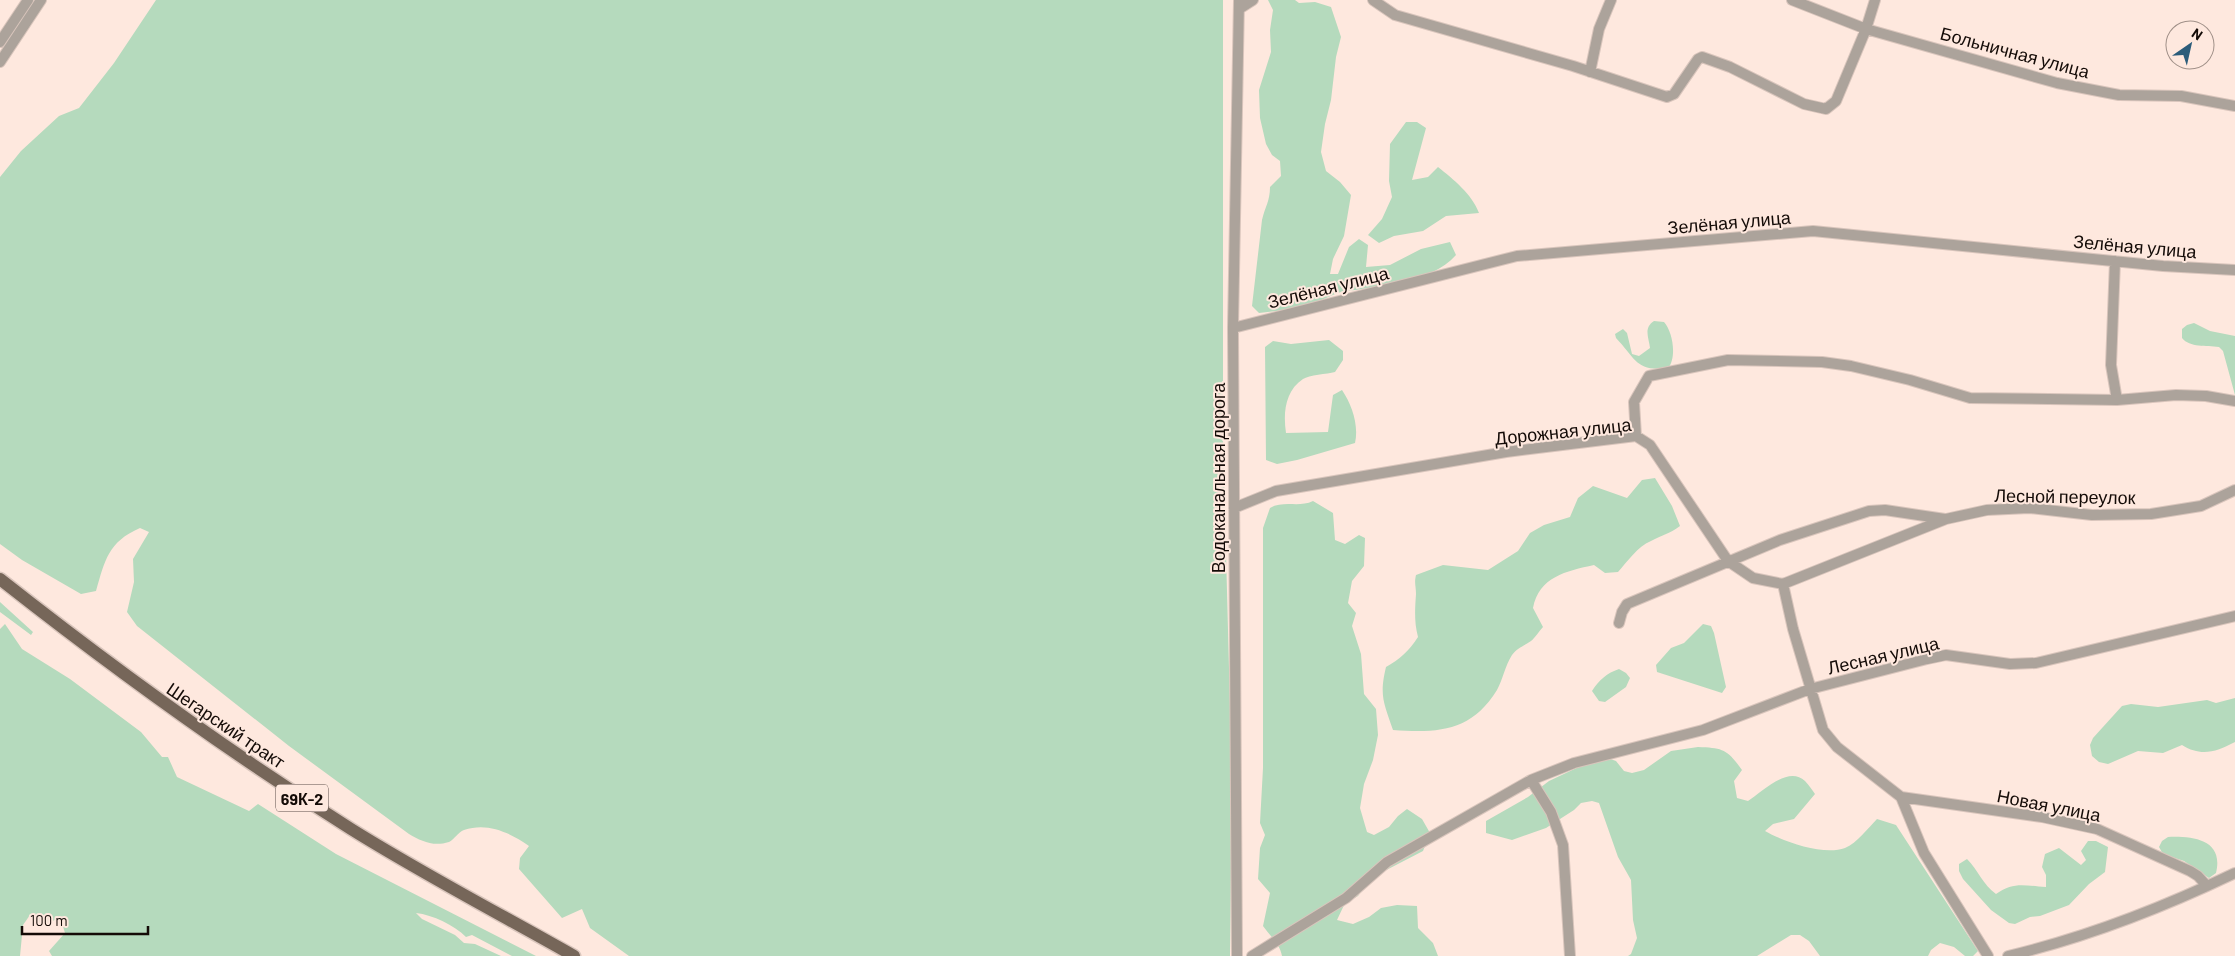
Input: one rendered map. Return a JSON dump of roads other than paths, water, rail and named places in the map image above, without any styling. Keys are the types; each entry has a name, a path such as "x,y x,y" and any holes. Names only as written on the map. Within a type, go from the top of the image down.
{"main road":[{"name":"Шегарский тракт","path":"0,579 149,694 304,799 382,848 574,956"}],"street":[{"path":"0,42 28,0"},
{"path":"0,62 41,0"},
{"path":"1239,5 1253,0"},
{"path":"1373,0 1395,15 1590,72 1667,97 1674,94 1698,59 1702,57 1730,67 1804,104 1826,109 1836,101 1866,29 1875,0"},
{"path":"1590,72 1599,29 1611,0"},
{"name":"Больничная улица","path":"1792,0 1866,29 2056,83 2119,95 2181,96 2235,106"},
{"name":"Водоканальная дорога","path":"1237,956 1233,328 1239,5"},
{"name":"Зелёная улица","path":"1233,328 1517,256 1813,231 2115,261 2235,270"},
{"path":"2115,261 2111,365 2117,400"},
{"path":"1636,436 1634,402 1650,376 1728,360 1822,362 1851,366 1910,380 1970,398 2117,400 2176,395 2206,396 2235,401"},
{"name":"Дорожная улица","path":"1234,508 1276,491 1286,489 1506,452 1636,436 1650,445 1728,561 1753,578 1783,584"},
{"name":"Лесной переулок","path":"1783,584 1946,519 1987,510 2029,508 2092,515 2151,514 2201,506 2235,490"},
{"path":"1619,623 1622,612 1627,604 1780,540 1869,511 1885,510 1946,519"},
{"path":"1783,584 1793,629 1823,730 1829,739 1901,796 1924,853 1988,956"},
{"name":"Лесная улица","path":"1252,956 1346,898 1387,862 1531,780 1574,763 1703,730 1810,689 1946,655 2010,664 2036,662 2235,616"},
{"path":"1531,780 1551,812 1564,845 1570,956"},
{"name":"Новая улица","path":"1901,796 2042,817 2096,829 2190,871 2198,876 2207,886"},
{"path":"2008,956 2042,948 2148,913 2235,873"}]}
